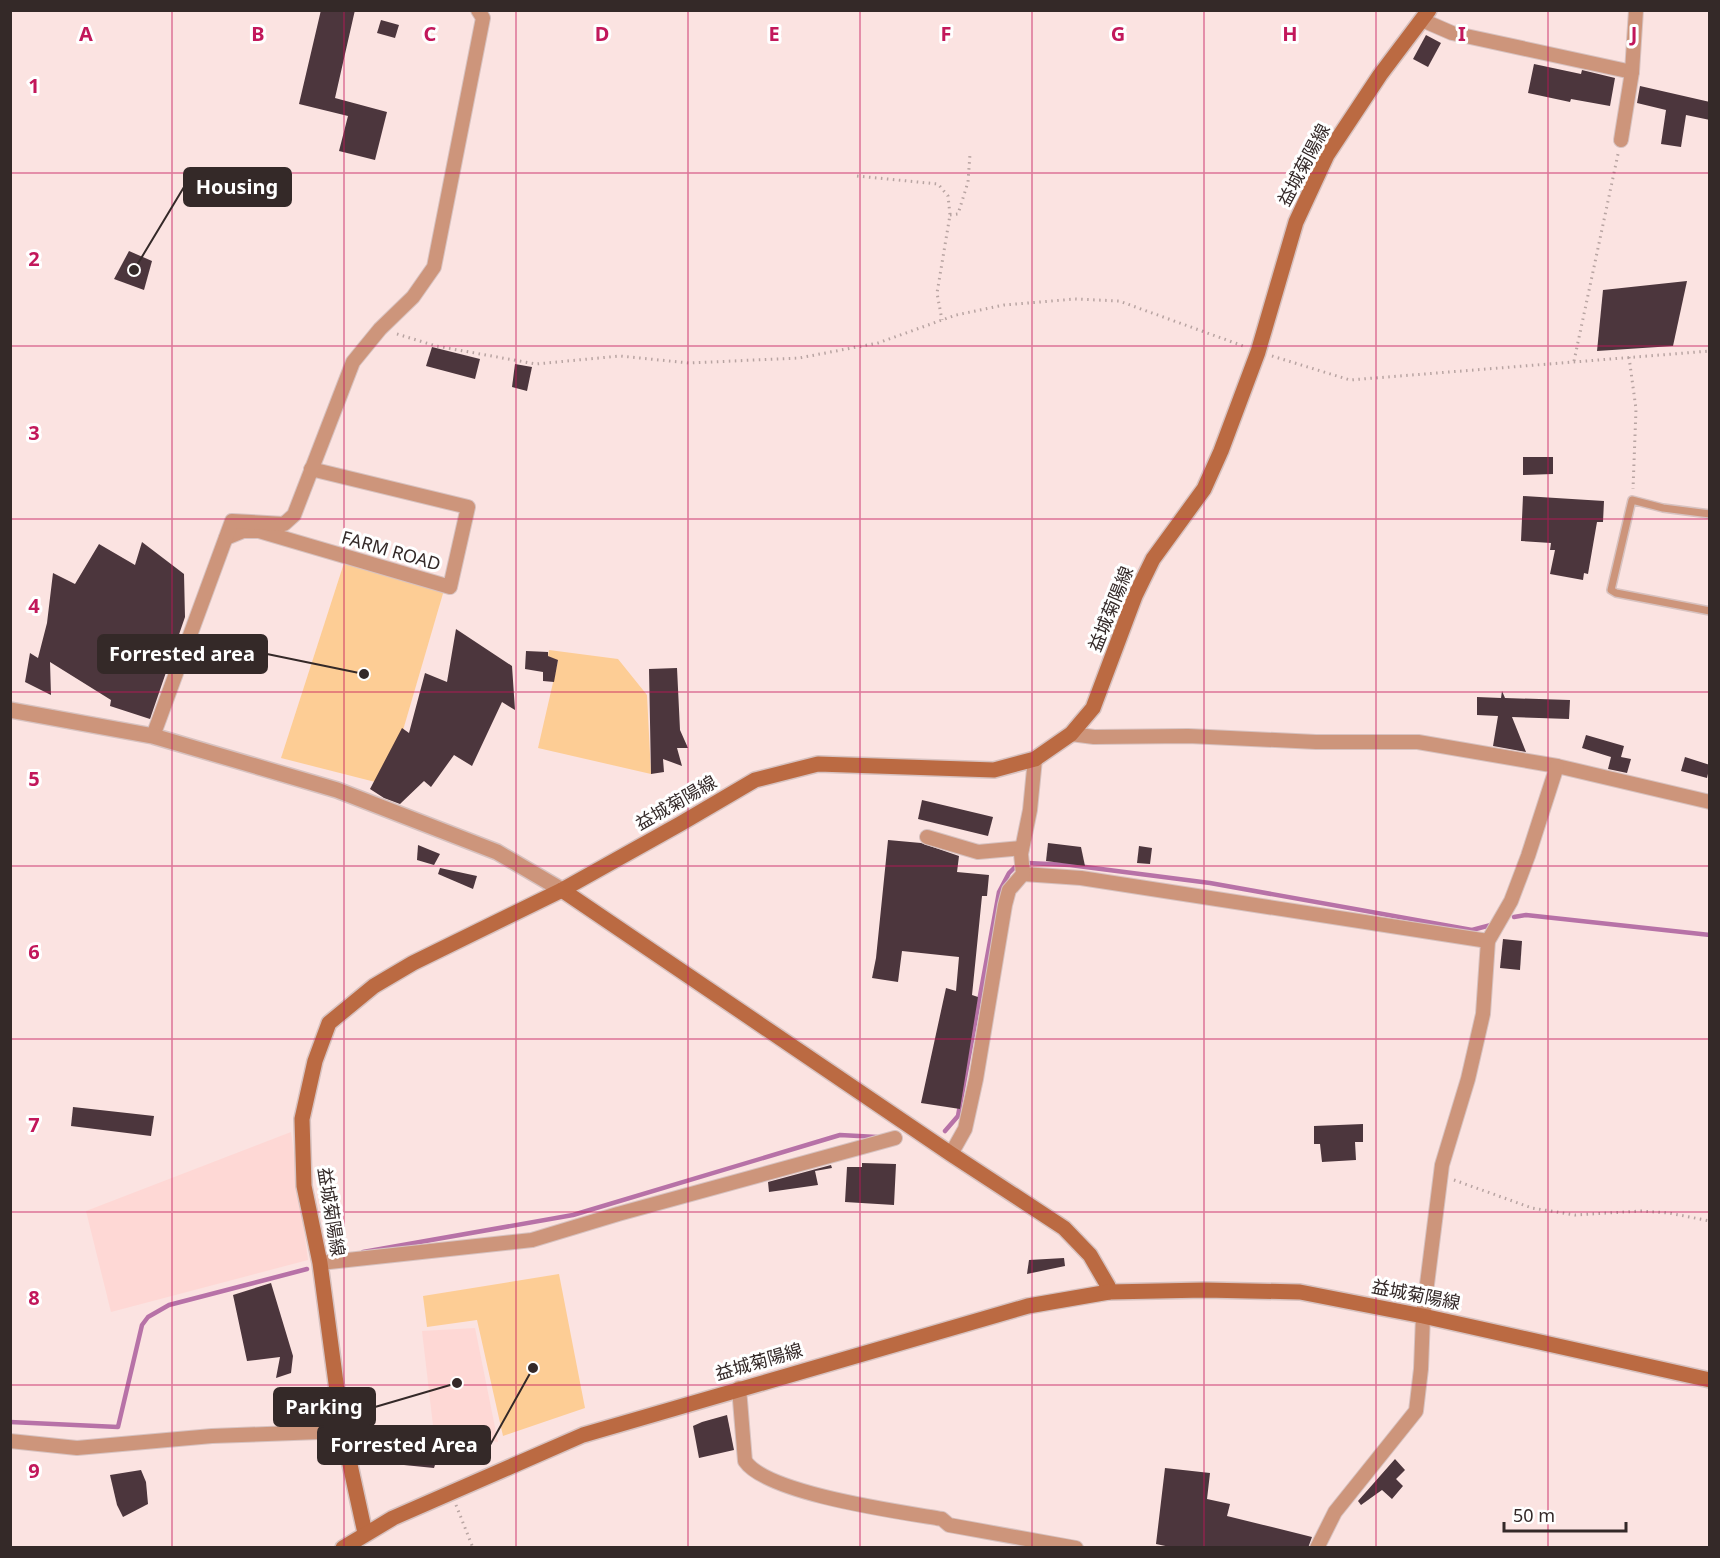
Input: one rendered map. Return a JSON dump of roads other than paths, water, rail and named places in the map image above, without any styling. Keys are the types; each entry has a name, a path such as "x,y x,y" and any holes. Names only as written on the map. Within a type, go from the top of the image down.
{"main road":[{"name":"益城菊陽線","path":"365,1533 342,1428 320,1263 304,1186 302,1119 315,1061 329,1023 374,986 412,963 561,890 755,780 818,764 994,770 1035,759 1071,734 1093,708 1135,596 1153,559 1204,489 1221,452 1258,352 1296,222 1327,155 1380,75 1425,15"},
{"path":"561,890 1064,1228 1090,1255 1108,1286 1109,1292"},
{"name":"益城菊陽線","path":"343,1548 393,1518 583,1435 1028,1306 1109,1292 1205,1290 1300,1292 1423,1316 1710,1380"}],"street":[{"path":"153,736 232,521 284,524 294,515 353,362 380,329 413,297 434,267 483,18 478,10"},
{"path":"1621,140 1632,72 1636,10"},
{"path":"1425,15 1452,33 1632,72"},
{"name":"FARM ROAD","path":"226,538 243,531 259,531 450,587 468,507 311,469"},
{"path":"10,710 153,736 337,790 497,852 561,890"},
{"path":"1071,734 1094,737 1188,736 1316,742 1418,742 1557,766 1708,798"},
{"path":"951,1154 965,1129 976,1079 1005,905 1009,890 1023,874 1022,848 1030,810 1035,759"},
{"path":"1317,1548 1335,1512 1416,1411 1423,1316 1442,1166 1468,1079 1483,1014 1488,941 1511,901 1557,766"},
{"path":"927,837 978,852 1022,848"},
{"path":"1023,874 1081,878 1488,941"},
{"path":"320,1263 532,1240 895,1138"},
{"path":"739,1388 745,1461 757,1473 802,1491 886,1510 942,1519 949,1525 1076,1548"},
{"path":"10,1441 77,1448 212,1436 320,1432 342,1428"}],"lane":[{"path":"1710,514 1663,508 1632,500 1611,590 1616,593 1710,611"}],"waterway":[{"path":"1027,863 1070,865 1210,883 1472,930 1491,925"},
{"path":"945,1131 958,1116 999,892 1009,873 1016,866"},
{"path":"1514,917 1526,915 1710,935"},
{"path":"363,1252 573,1215 840,1135 877,1137"},
{"path":"10,1422 118,1427 142,1325 148,1317 169,1305 307,1269"}],"place":[{"name":"Housing","path":"134,270"},
{"name":"Forrested area","path":"364,674"},
{"name":"Forrested Area","path":"533,1368"},
{"name":"Parking","path":"457,1383"}]}
